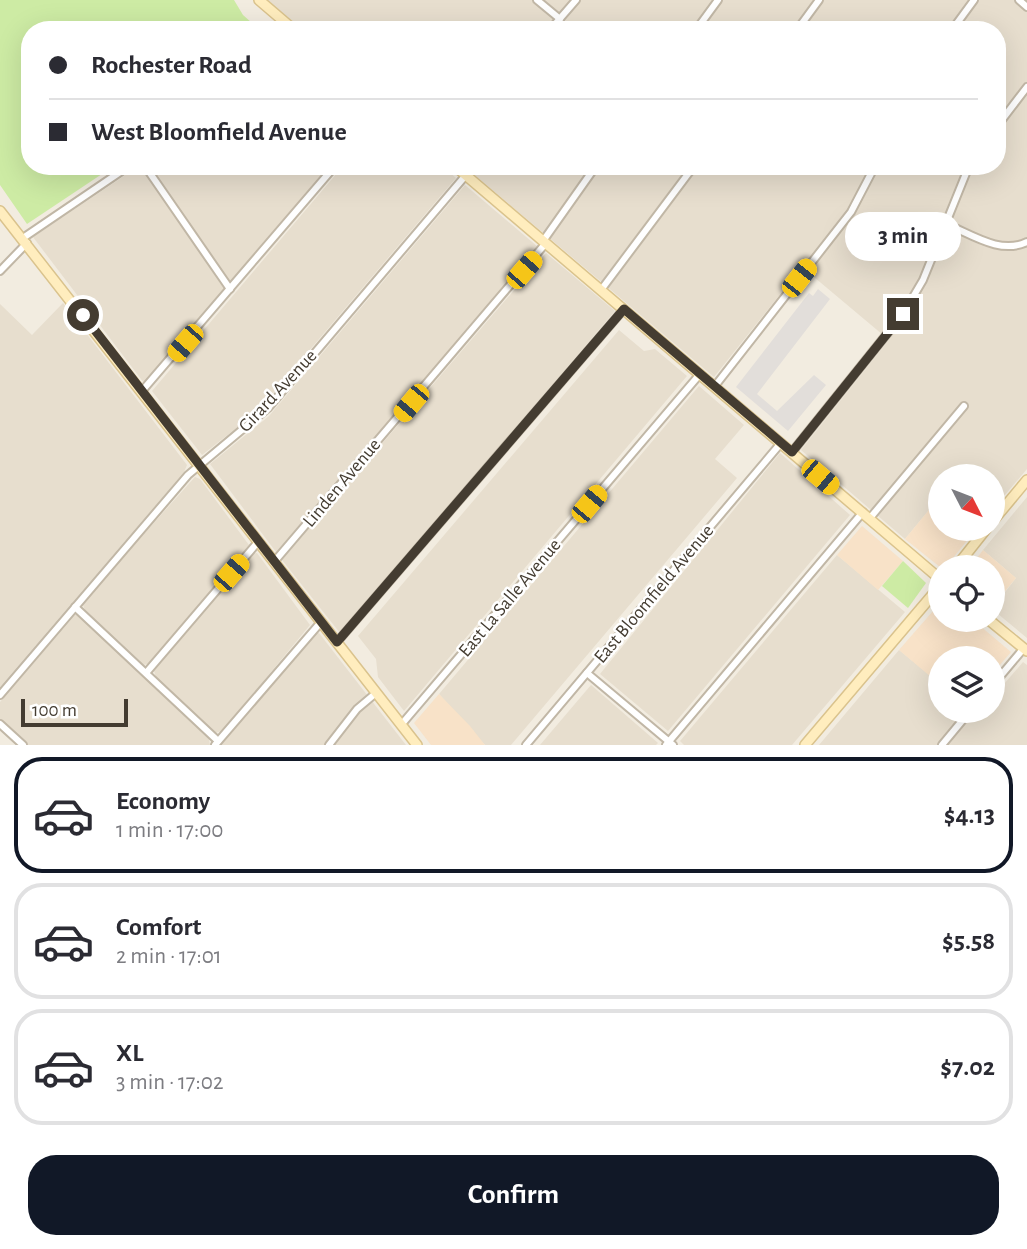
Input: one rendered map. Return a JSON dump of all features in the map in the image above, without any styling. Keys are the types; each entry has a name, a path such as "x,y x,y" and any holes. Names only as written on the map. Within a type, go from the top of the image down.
{"main road":[{"path":"259,0 284,21"},
{"path":"466,175 928,568"},
{"path":"1,209 417,745"},
{"path":"1005,506 1027,480"},
{"path":"966,555 977,541"},
{"path":"805,745 928,600"},
{"path":"1003,632 1025,650"}],"street":[{"path":"537,0 560,19 576,0"},
{"path":"703,21 718,0"},
{"path":"804,21 819,0"},
{"path":"959,21 974,0"},
{"path":"1019,0 1027,7"},
{"path":"1006,115 1027,87"},
{"path":"0,271 25,240 116,175"},
{"path":"151,175 230,289"},
{"path":"142,391 327,175"},
{"name":"Girard Avenue","path":"0,695 188,475 261,415 466,175"},
{"name":"Linden Avenue","path":"274,562 545,242 590,175"},
{"path":"601,290 687,175"},
{"path":"715,386 851,212 870,175"},
{"path":"792,452 903,314 923,280 966,175"},
{"path":"946,223 1001,246 1011,247 1027,242"},
{"path":"337,642 624,309"},
{"name":"East La Salle Avenue","path":"401,725 701,374"},
{"path":"587,673 669,744 964,406"},
{"name":"East Bloomfield Avenue","path":"526,745 781,443"},
{"path":"146,673 258,541"},
{"path":"75,607 217,743 321,622"},
{"path":"1005,671 1025,650"},
{"path":"329,745 357,709 376,693"},
{"path":"0,723 23,745"},
{"path":"942,745 960,723"}],"shaded area":[{"path":"267,0 1027,0 1027,469 1005,495 1005,464 928,464 928,511 905,539 801,450 889,340 802,267 714,377 475,175 1006,175 1006,21 292,21"},
{"path":"126,175 150,175 224,289 144,383 33,237"},
{"path":"156,175 321,175 229,283"},
{"path":"335,175 452,175 456,178 257,412 202,455 152,391"},
{"path":"465,185 538,247 276,552 210,464 269,416"},
{"path":"546,253 615,311 340,633 282,560"},
{"path":"818,289 830,299 757,394 777,411 814,375 826,385 788,431 736,387 809,293 813,296"},
{"path":"63,303 187,465 184,472 0,687 0,304 32,335"},
{"path":"619,330 644,351 655,349 687,376 404,711 378,677 376,659 358,636"},
{"path":"699,386 744,425 715,459 737,478 511,745 485,745 439,694"},
{"path":"780,453 850,515 668,731 600,674"},
{"path":"195,477 200,479 249,545 149,664 142,665 85,610 82,603"},
{"path":"1027,497 1027,638 1005,620 1005,592 1016,578 1005,569 1005,555 989,555 983,550 990,541 1005,541 1005,524"},
{"path":"928,511 928,541 967,541 955,555 928,555 928,557 905,539"},
{"path":"862,526 903,561 878,590 837,555"},
{"path":"257,553 310,625 222,731 215,733 156,677 154,671 252,554"},
{"path":"837,555 905,612 792,745 684,745 680,741"},
{"path":"1005,569 1016,578 1005,591"},
{"path":"76,614 209,739 210,745 28,745 0,719 0,702"},
{"path":"928,617 928,632 987,632 1004,646 928,646 928,674 899,650"},
{"path":"319,633 406,745 221,745 314,634"},
{"path":"1005,647 1011,652 1005,659"},
{"path":"899,650 928,674 928,723 1005,723 1005,683 1023,662 1027,665 1027,745 819,745"},
{"path":"591,685 658,743 540,745"},
{"path":"439,694 485,745 431,745 414,723"}],"green space":[{"path":"0,0 234,0 250,21 21,21 21,175 100,175 27,224 0,185"},
{"path":"903,561 926,583 908,608 882,586"}],"route":[{"path":"83,315 337,642 624,309 792,452 903,314"}]}
